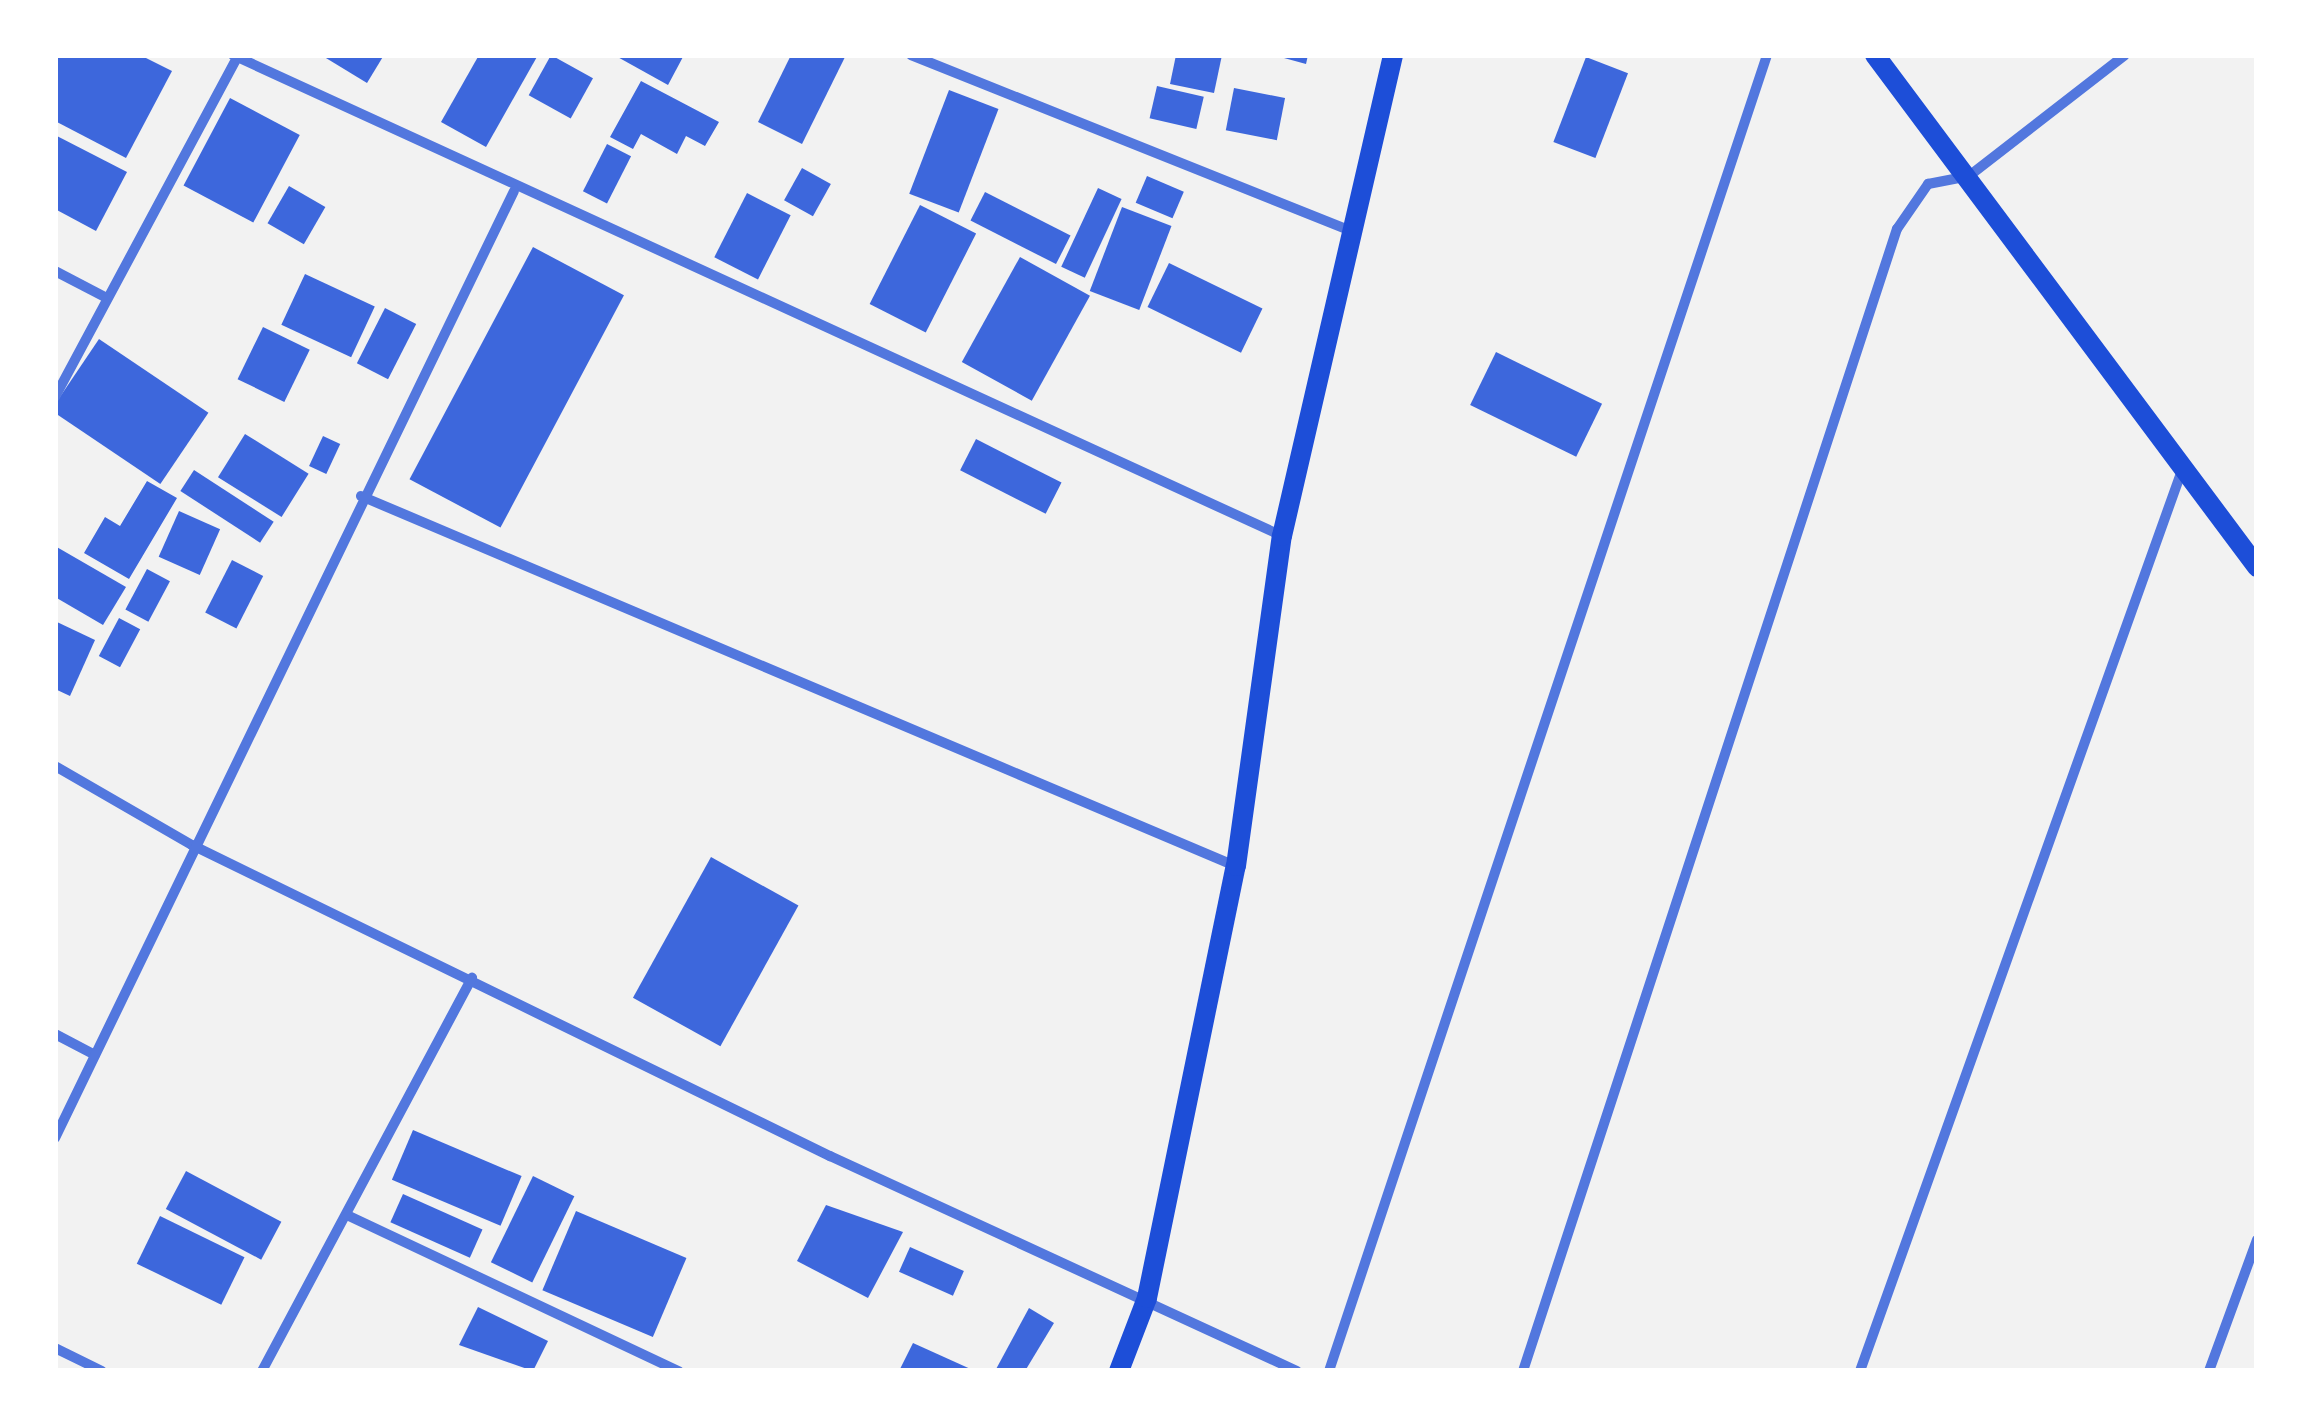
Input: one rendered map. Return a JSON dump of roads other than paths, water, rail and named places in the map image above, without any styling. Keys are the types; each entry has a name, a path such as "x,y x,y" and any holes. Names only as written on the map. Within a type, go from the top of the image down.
{"main road":[{"path":"1119,1371 1148,1298 1236,866 1282,536 1348,230 1392,55"},
{"path":"1875,55 2257,567"}],"street":[{"path":"912,55 938,61 1348,230"},
{"path":"1329,1371 1767,55"},
{"path":"1522,1371 1897,229 1928,184 1969,176 2126,55"},
{"path":"55,397 236,56 514,191 1282,536"},
{"path":"55,1138 361,496 514,191"},
{"path":"55,271 106,297"},
{"path":"1860,1371 2182,468"},
{"path":"361,496 1236,866"},
{"path":"55,766 192,845 472,978 830,1156 1148,1298 1297,1371"},
{"path":"262,1371 349,1216 472,978"},
{"path":"55,1034 94,1055"},
{"path":"349,1216 679,1371"},
{"path":"2209,1371 2257,1240"},
{"path":"55,1348 102,1371"}]}
